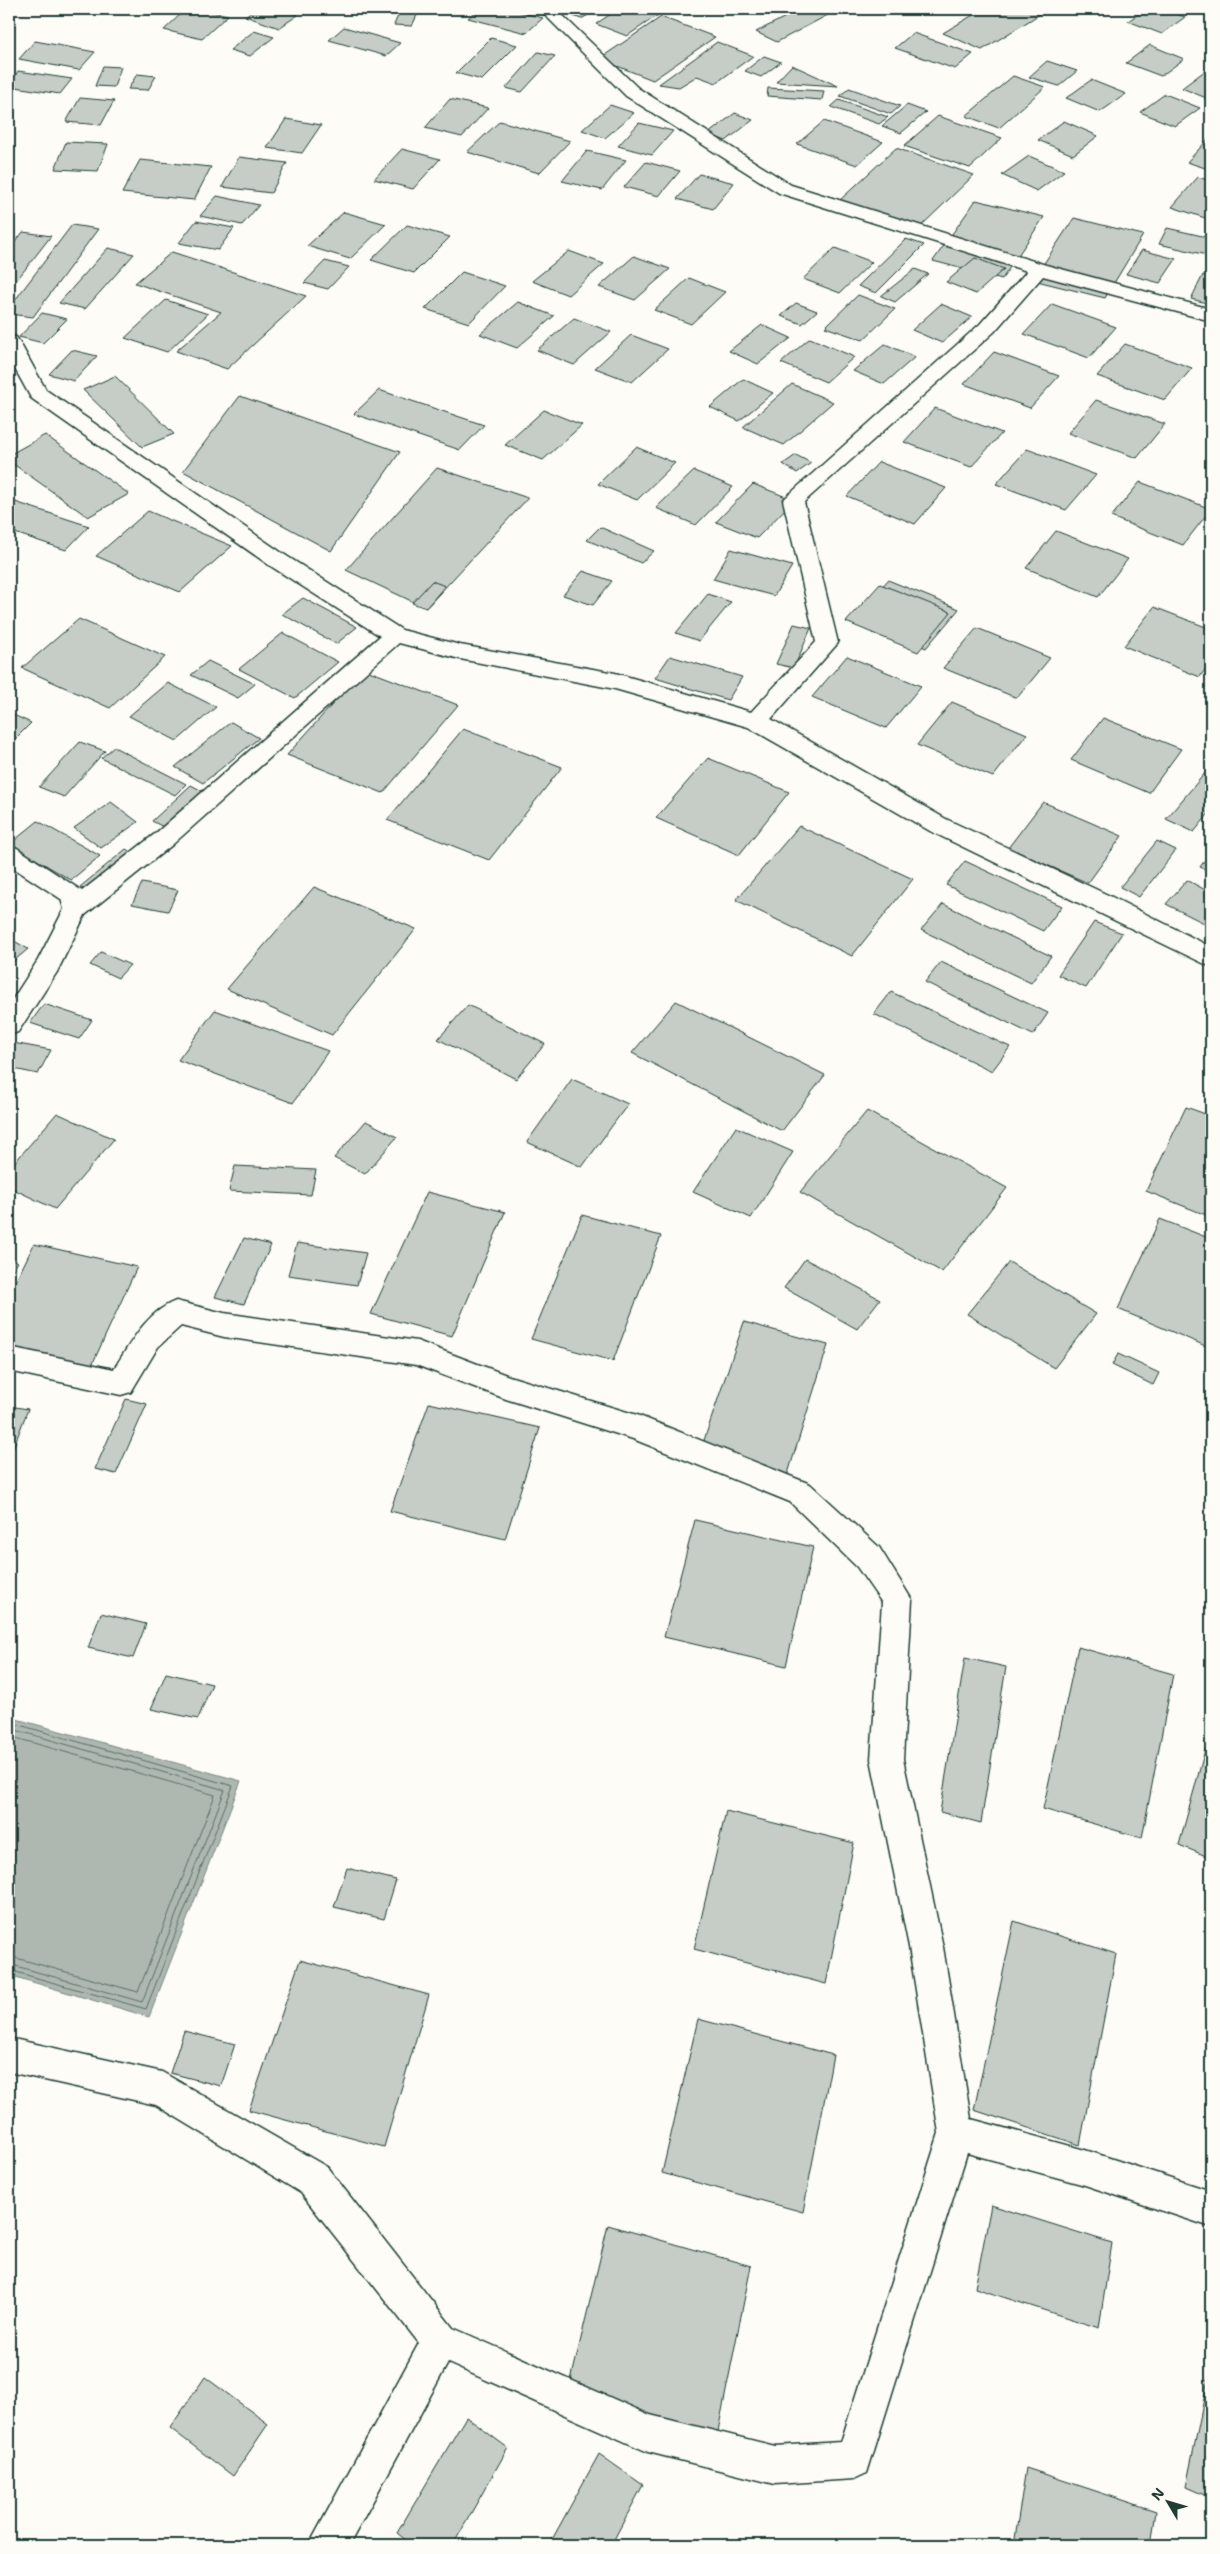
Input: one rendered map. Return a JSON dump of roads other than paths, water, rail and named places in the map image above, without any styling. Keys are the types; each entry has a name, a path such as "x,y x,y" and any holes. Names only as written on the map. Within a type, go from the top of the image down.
{"street":[{"path":"547,9 632,92 785,188 1038,269 1211,315"},
{"path":"756,721 827,643 793,500 987,328 1038,269"},
{"path":"9,341 38,394 277,560 395,635 460,652 615,681 756,721 938,824 1099,901 1211,958"},
{"path":"9,1024 48,965 76,908 164,839 395,635"},
{"path":"9,854 72,894 76,908"},
{"path":"9,1359 121,1384 148,1339 176,1313 224,1324 417,1353 506,1388 636,1428 800,1493 868,1557 898,1600 887,1759 926,1947 956,2133 854,2460 775,2465 648,2433 440,2341 314,2180 162,2089 9,2055"},
{"path":"956,2133 1119,2178 1211,2209"},
{"path":"328,2545 440,2341"}],"water":[{"path":"9,1717 241,1781 149,2017 9,1975"}]}
